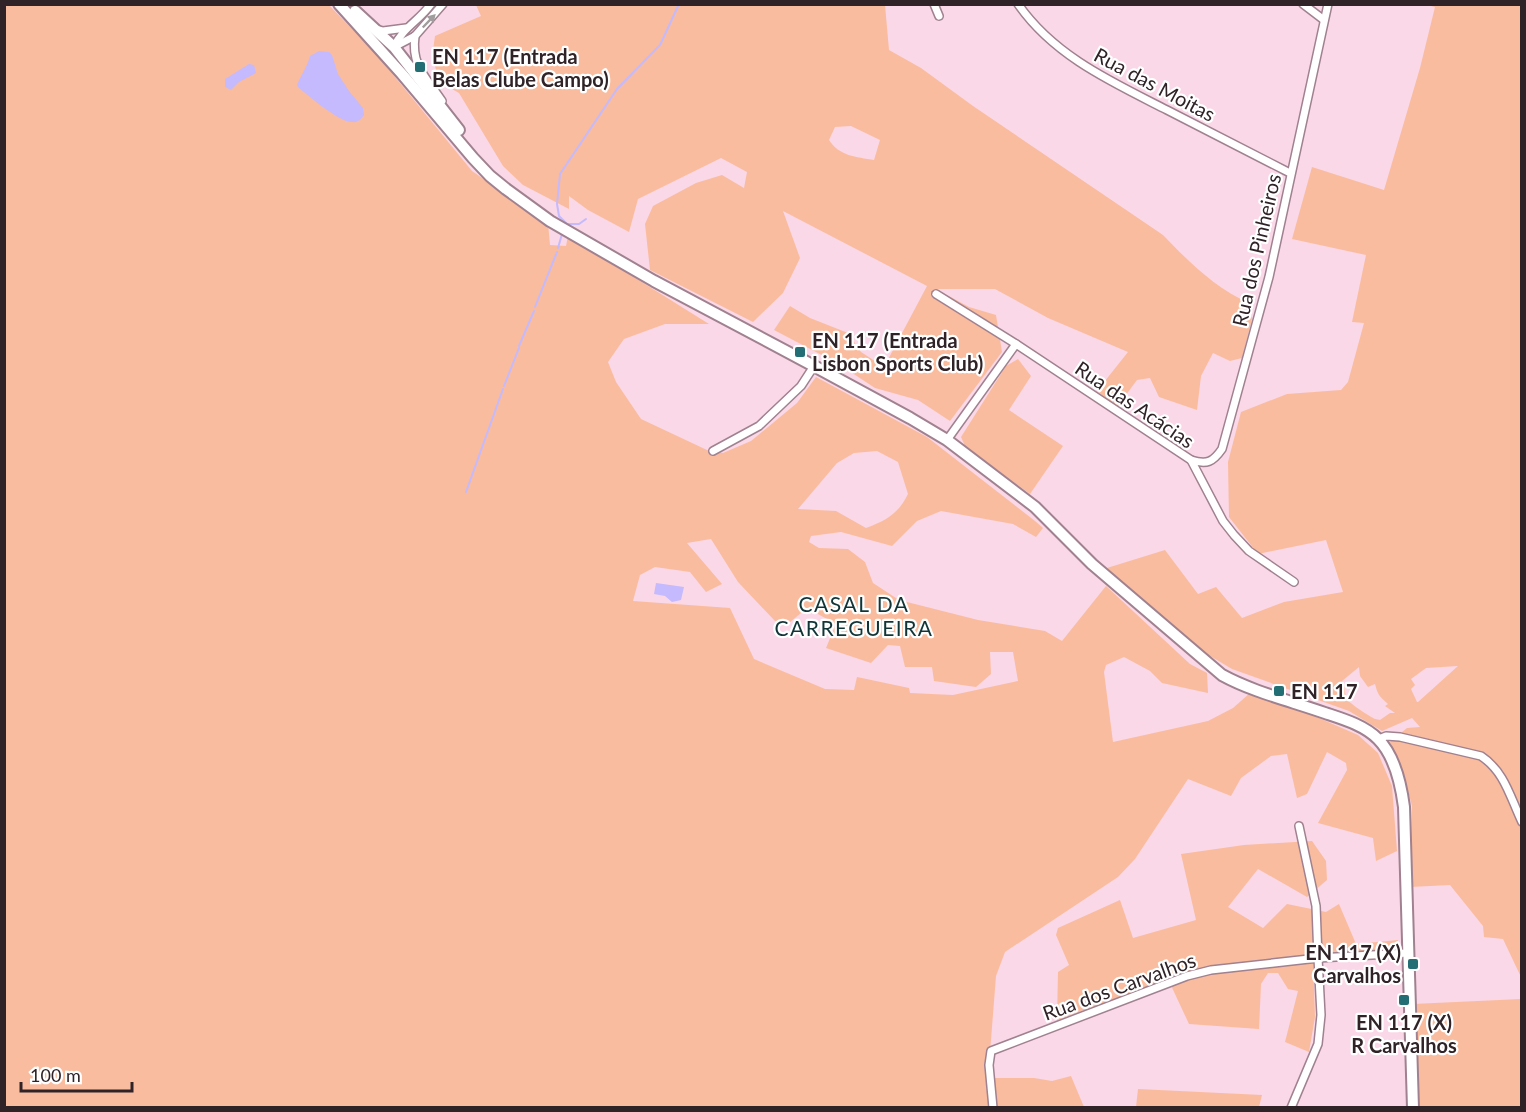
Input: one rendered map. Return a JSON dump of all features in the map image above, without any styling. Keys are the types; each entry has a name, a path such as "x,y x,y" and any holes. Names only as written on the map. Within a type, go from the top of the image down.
{"main road":[{"path":"344,6 394,47 506,189"},
{"path":"344,6 382,42 394,47"},
{"path":"344,6 473,158 506,189 550,220 613,258 947,440 1035,507 1097,569 1218,672 1242,684 1350,721 1378,739 1393,764 1403,796 1413,1107"},
{"path":"394,47 397,68"}],"street":[{"path":"394,47 406,28 431,4"},
{"path":"394,47 415,36 443,4"},
{"path":"934,4 939,16"},
{"name":"Rua das Moitas","path":"1018,4 1042,34 1071,58 1290,173"},
{"path":"1303,4 1324,20"},
{"name":"Rua dos Pinheiros","path":"1191,460 1209,463 1216,459 1222,449 1269,277 1328,4"},
{"path":"374,29 383,31 406,28"},
{"path":"415,36 414,56 418,66 444,103 454,124"},
{"name":"Rua das Acácias","path":"936,294 1191,460 1223,520 1234,535 1249,551 1294,582"},
{"path":"947,440 1016,344"},
{"path":"713,451 759,426 801,386 814,366"},
{"path":"1378,739 1386,736 1400,737 1468,751 1481,756 1491,762 1501,773 1521,822"},
{"path":"1291,1107 1318,1044 1321,1015 1316,906 1299,826"},
{"name":"Rua dos Carvalhos","path":"993,1107 989,1065 991,1050 1187,976 1211,970 1318,958 1408,953"}],"shaded area":[{"path":"5,5 329,5 377,55 472,171 548,223 550,245 566,246 568,236 709,324 665,324 624,339 608,362 616,382 641,419 707,450 723,453 751,441 797,403 816,377 927,437 1043,528 1036,537 1013,524 941,511 917,521 892,546 841,532 811,536 809,542 819,548 848,549 865,562 873,583 899,600 978,620 1045,631 1062,641 1106,586 1190,664 1207,673 1208,693 1162,683 1150,671 1124,657 1106,665 1104,672 1113,742 1208,721 1233,708 1250,693 1289,705 1358,735 1378,753 1392,786 1397,851 1376,861 1373,838 1318,823 1347,770 1346,763 1327,752 1307,794 1297,798 1287,754 1271,756 1241,778 1231,796 1188,779 1135,859 1118,877 1005,952 996,976 988,1078 1034,1078 1052,1081 1071,1076 1084,1107 5,1108","holes":["877,451 898,462 908,494 891,516 866,528 836,511 798,509 837,463 854,453","711,539 738,582 775,621 789,623 807,608 836,624 826,648 871,663 888,645 900,646 905,667 932,667 934,681 976,687 991,674 990,652 1013,652 1018,681 953,695 910,693 909,688 857,677 854,690 825,689 754,659 730,608 633,601 640,575 655,567 690,572 706,592 722,584 687,543"]},
{"path":"476,5 885,5 889,50 921,68 1163,235 1214,282 1248,302 1252,319 1242,358 1230,361 1213,353 1201,376 1197,410 1159,397 1150,378 1137,380 1117,407 1097,391 1128,352 1048,318 995,289 936,289 969,307 996,315 1002,352 950,421 918,400 875,388 837,363 774,330 790,306 810,318 848,333 861,352 884,367 927,286 783,211 800,258 783,293 753,322 650,270 645,224 653,206 696,183 722,175 744,188 747,172 721,158 638,199 629,232 588,210 569,196 569,209 523,185 503,166 459,93 440,82 432,57 435,36 481,16","holes":["851,126 880,140 874,160 843,153 829,140 835,127"]},
{"path":"1427,5 1521,5 1521,977 1503,939 1484,937 1483,926 1450,885 1410,887 1412,806 1404,776 1390,742 1407,728 1420,727 1412,718 1382,731 1349,711 1232,669 1195,647 1107,568 1165,550 1198,594 1216,587 1242,618 1284,602 1343,592 1326,540 1258,554 1229,517 1228,462 1241,412 1287,394 1341,390 1348,382 1364,323 1352,322 1366,255 1292,239 1312,167 1384,190 1420,68 1435,7","holes":["1458,666 1418,702 1417,702 1411,689 1415,685 1411,679 1426,668","1359,667 1360,676 1368,687 1375,684 1379,695 1388,704 1385,706 1395,713 1390,713 1380,720 1375,719 1347,699 1342,681"]},
{"path":"319,51 329,52 332,55 338,74 363,108 364,115 358,121 346,121 332,114 297,85 310,56"},
{"path":"249,64 254,65 256,73 239,82 231,90 225,87 225,79"},
{"path":"1018,359 1031,376 1009,410 1063,446 1030,494 965,446 961,437 1006,366"},
{"path":"656,583 684,587 681,600 672,602 665,596 654,594"},
{"path":"1312,841 1326,861 1327,880 1307,897 1258,869 1228,907 1263,928 1287,904 1326,912 1339,904 1356,944 1398,940 1394,951 1313,955 1315,1017 1309,1052 1285,1042 1298,991 1288,989 1278,973 1268,973 1261,984 1259,1029 1189,1024 1168,979 1057,1020 1058,972 1069,965 1056,935 1058,928 1120,900 1133,938 1196,920 1181,854 1244,845"},
{"path":"1521,999 1521,1107 1419,1107 1413,1004"},
{"path":"1138,1089 1262,1095 1259,1107 1136,1107"}],"waterway":[{"path":"586,219 579,224 567,224 559,216 557,204 560,174 617,89 660,45 679,4"},
{"path":"558,248 562,234"},
{"path":"535,307 557,252"},
{"path":"519,346 534,311"},
{"path":"504,386 519,348"},
{"path":"466,492 503,389"}],"place":[{"name":"EN 117 (Entrada Belas Clube Campo)","path":"420,67"},
{"name":"EN 117 (Entrada Lisbon Sports Club)","path":"800,352"},
{"name":"EN 117","path":"1279,691"},
{"name":"EN 117 (X) Carvalhos","path":"1413,964"},
{"name":"EN 117 (X) R Carvalhos","path":"1404,1000"}],"district":[{"name":"CASAL DA CARREGUEIRA","path":"854,615"}]}
